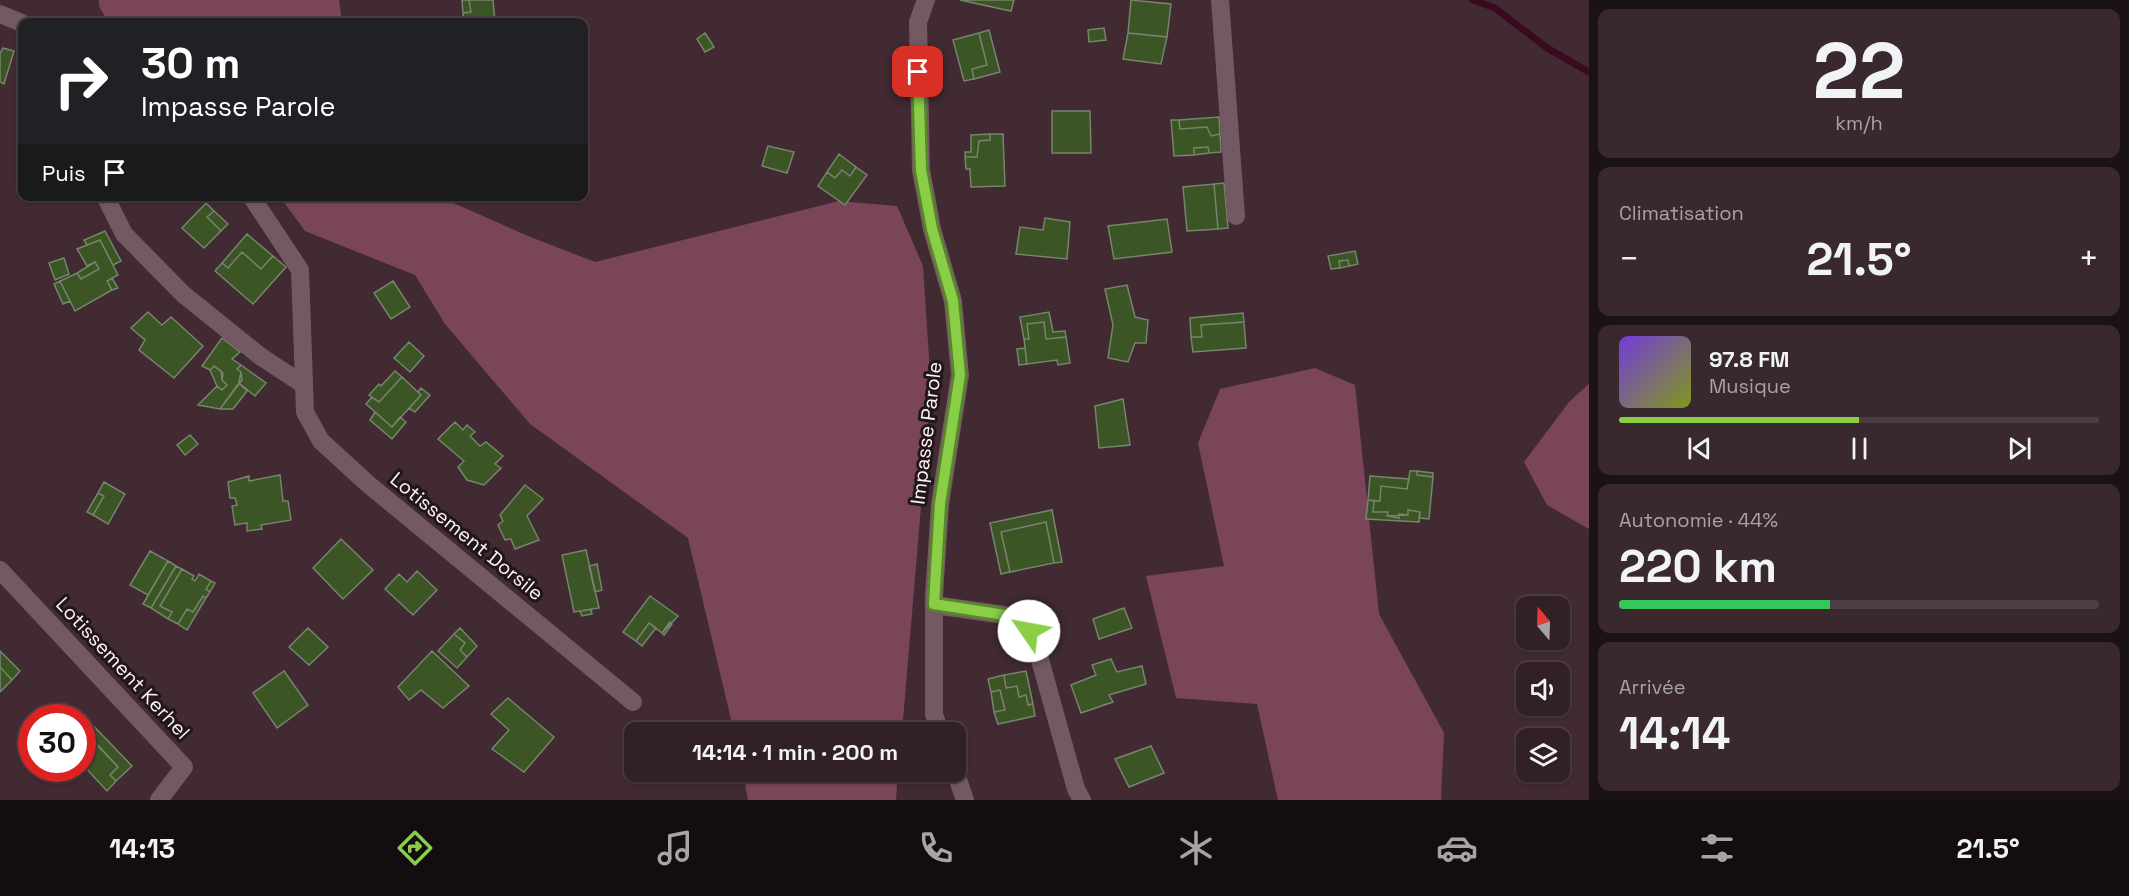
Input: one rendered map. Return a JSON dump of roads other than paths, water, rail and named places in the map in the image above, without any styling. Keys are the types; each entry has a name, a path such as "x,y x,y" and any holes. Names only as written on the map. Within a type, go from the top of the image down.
{"street":[{"name":"Impasse Parole","path":"926,0 918,22 921,170 932,229 953,301 960,375 940,504 934,604 934,714 937,722"},
{"path":"1220,0 1236,216"},
{"path":"0,14 18,21"},
{"path":"108,201 124,234 183,294 260,356 304,385"},
{"name":"Lotissement Dorsile","path":"254,201 300,270 305,412 321,441 368,484 633,702"},
{"name":"Lotissement Kerhel","path":"0,570 184,767 159,800"},
{"path":"934,604 1011,616 1029,631 1076,789 1082,800"},
{"path":"959,782 965,800"}],"waterway":[{"path":"1473,0 1495,8 1547,48 1589,72"}]}
